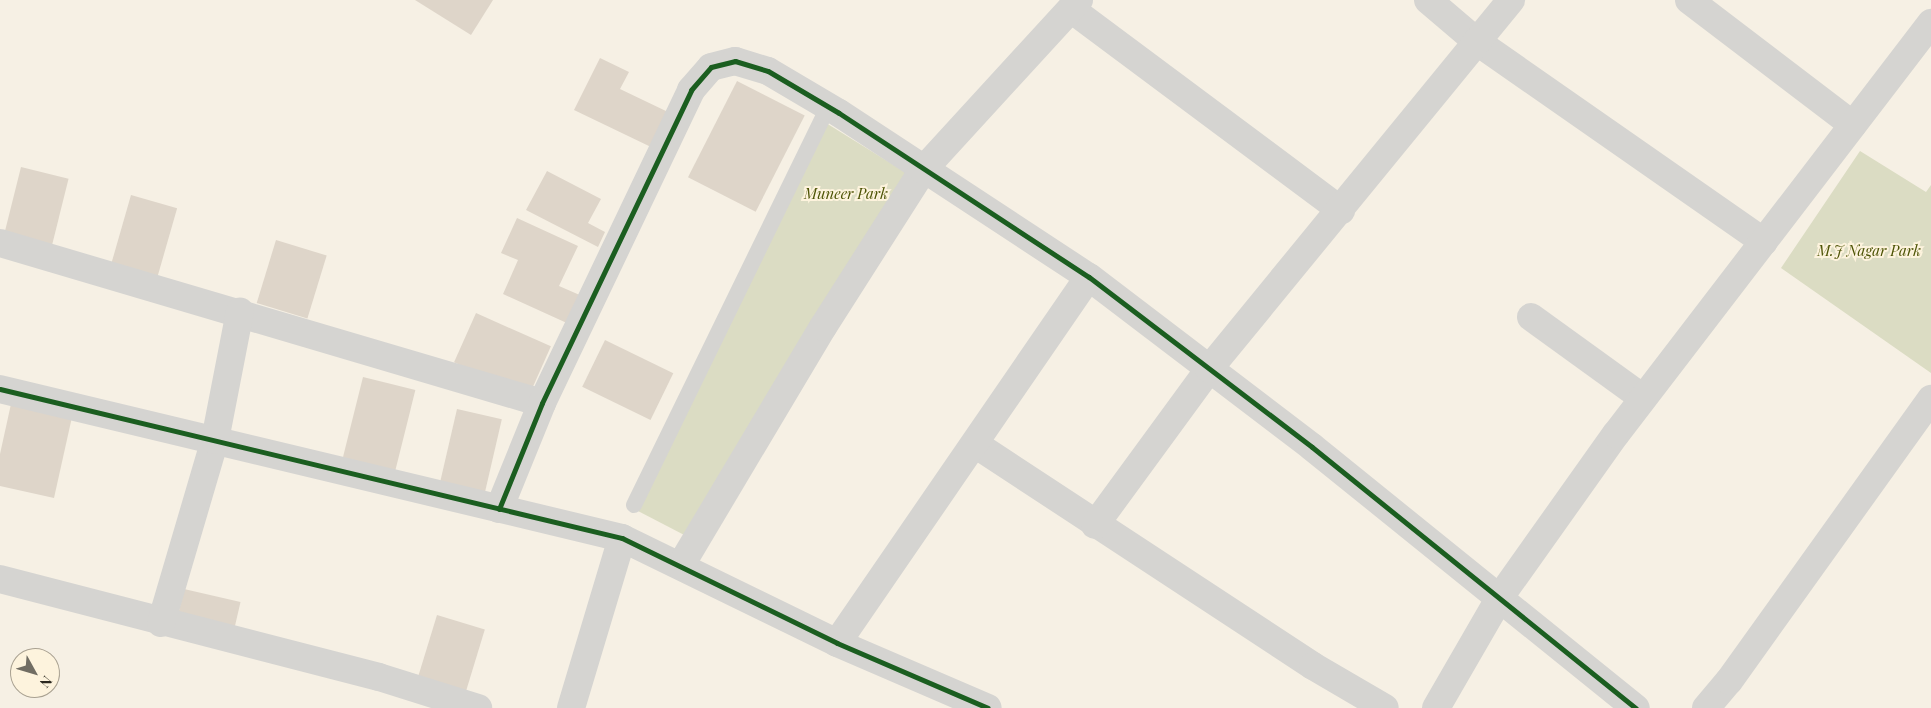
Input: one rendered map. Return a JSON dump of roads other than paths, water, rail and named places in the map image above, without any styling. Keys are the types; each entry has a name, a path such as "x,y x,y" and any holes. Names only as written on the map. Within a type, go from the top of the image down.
{"street":[{"path":"1428,0 1476,41 1764,242"},
{"path":"1095,525 1210,369 1511,0"},
{"path":"1689,0 1853,125"},
{"path":"681,565 823,327 924,170 1075,4 1341,210"},
{"path":"1436,708 1500,597 1643,398 1931,23"},
{"path":"499,508 542,403 690,90 711,67 735,61 768,71 828,107 1089,277 1210,369 1500,597 1636,708"},
{"path":"0,243 240,311 542,403"},
{"path":"837,643 1089,277"},
{"path":"161,623 215,440 240,311"},
{"path":"1530,318 1643,398"},
{"path":"0,389 622,538 681,565 837,643 988,708"},
{"path":"1706,708 1729,681 1931,399"},
{"path":"975,444 1095,525 1313,666 1385,708"},
{"path":"571,708 622,538"},
{"path":"0,579 161,623 379,677 478,708"}],"lane":[{"path":"634,505 828,107"}],"park label":[{"name":"Muneer Park","path":"846,194"},
{"name":"M.J Nagar Park","path":"1869,251"}]}
